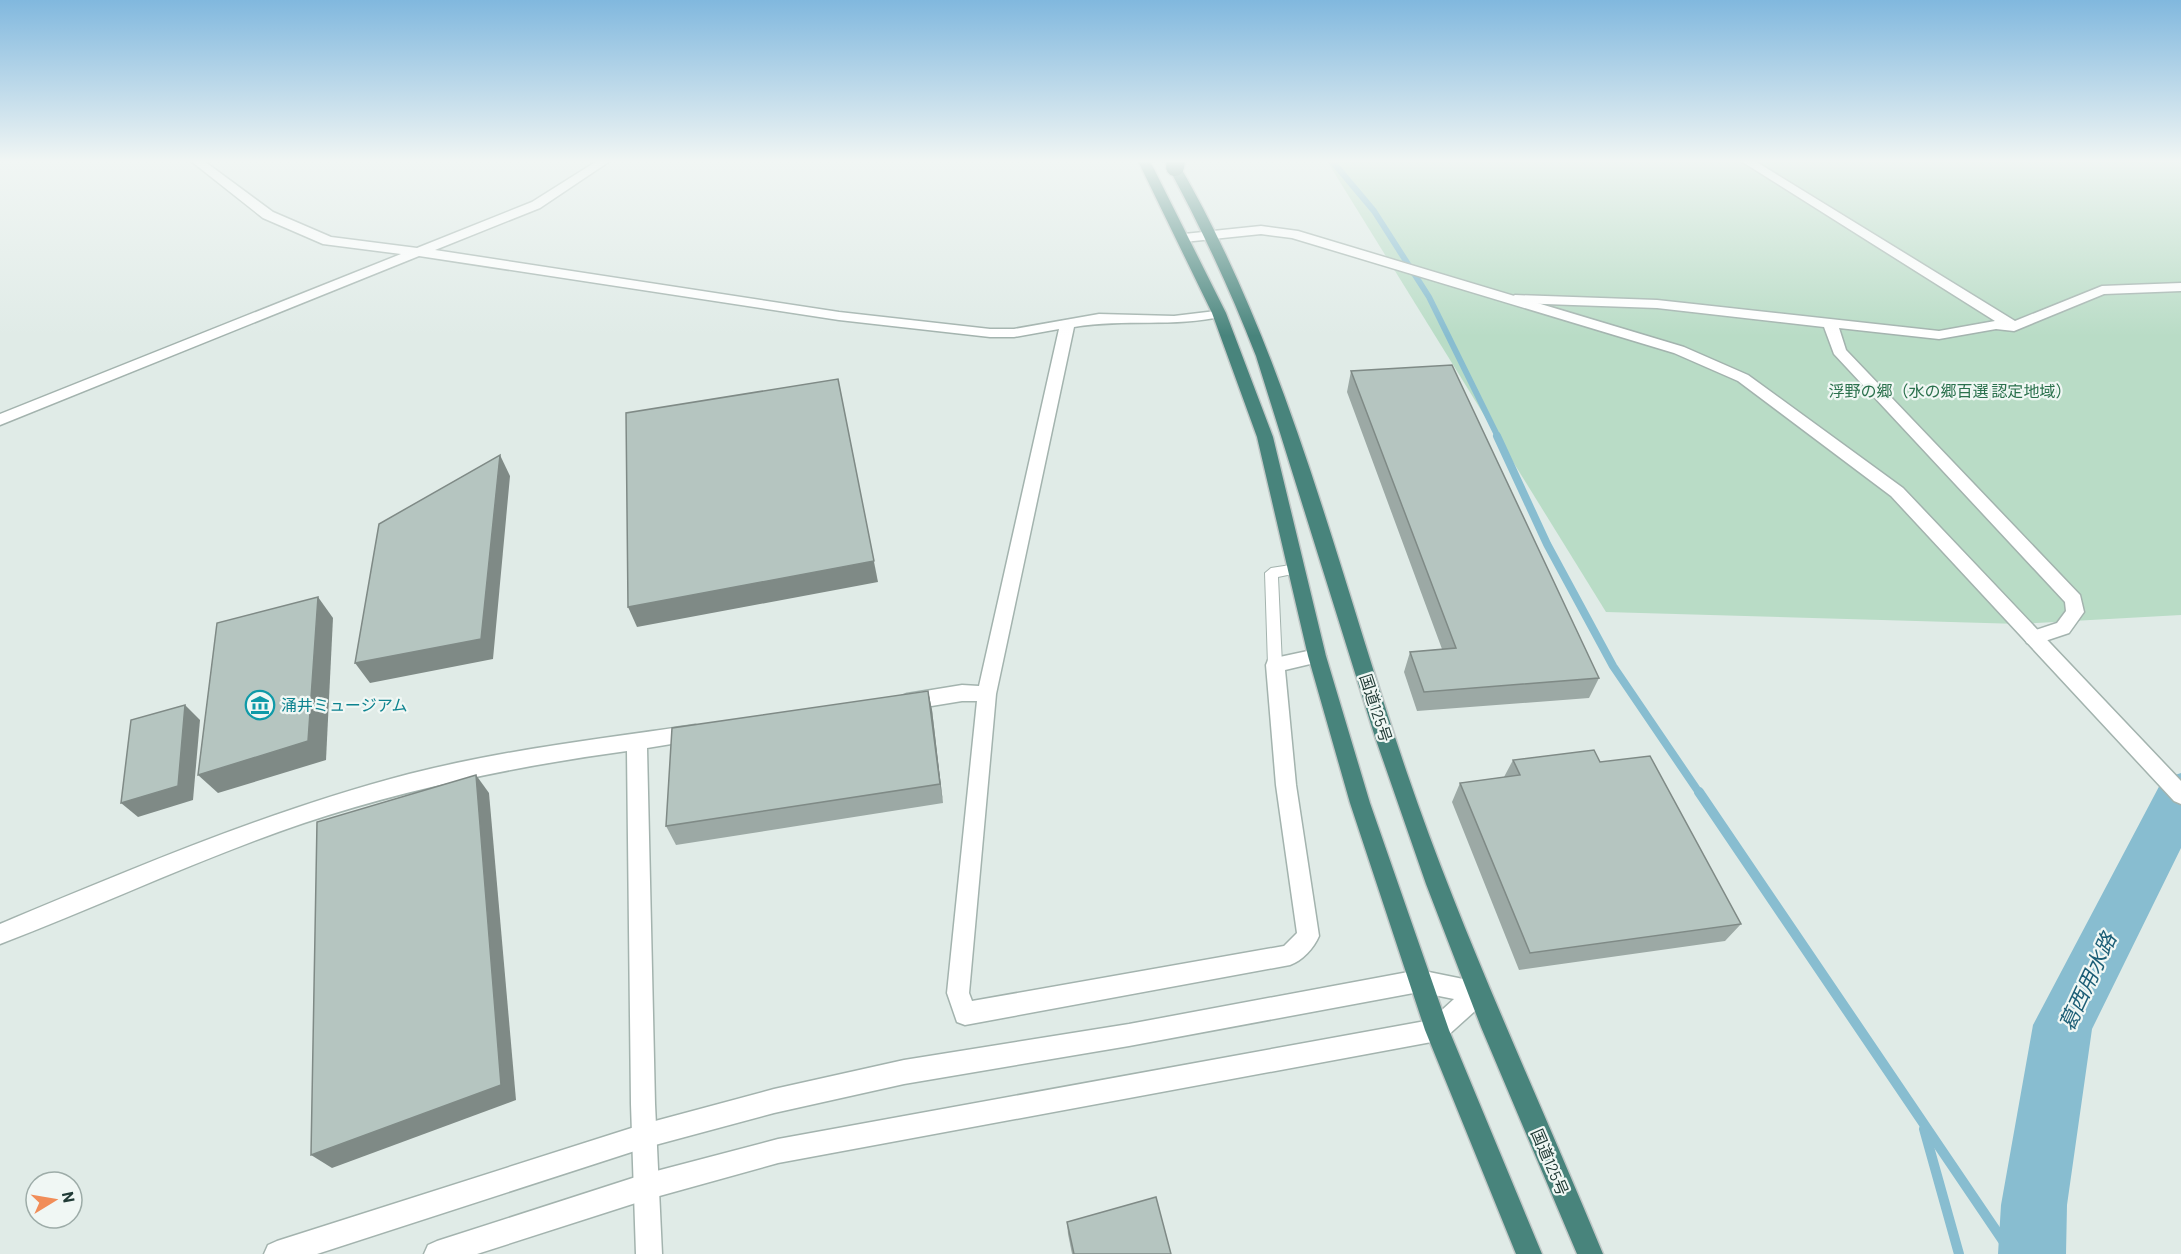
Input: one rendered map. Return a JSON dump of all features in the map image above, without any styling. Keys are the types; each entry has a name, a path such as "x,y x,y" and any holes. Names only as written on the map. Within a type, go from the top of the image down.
{"highway":[{"path":"1175,220 1219,313 1265,437 1317,656 1360,803 1419,981 1529,1254"},
{"name":"国道125号","path":"1204,220 1252,321 1282,402 1402,788 1478,993 1590,1254"}],"street":[{"path":"278,220 328,241 942,329 1014,333 1099,318 1174,320 1219,313"},
{"path":"0,420 343,280 420,253 501,220"},
{"path":"1843,220 2014,327"},
{"path":"1184,238 1277,230 1515,299 1679,351 1743,378 1897,492 2181,795"},
{"path":"1515,299 1657,304 1831,325 1940,335 1996,325 2014,327 2102,290 2181,287"},
{"path":"1067,325 987,693 958,993 965,1014 1290,955 1308,936 1286,785 1275,664 1317,656"},
{"path":"1831,325 1839,351 2074,600 2075,612 2063,628 2033,638"},
{"path":"892,704 962,693 987,693"},
{"path":"0,934 107,889 289,820 410,782 530,758 719,729"},
{"path":"638,741 645,1187 649,1254"},
{"path":"277,1254 644,1136 774,1101 904,1072 1129,1035 1419,981 1478,993"},
{"path":"437,1254 645,1187 778,1151 1437,1030 1478,993"}],"lane":[{"path":"1275,664 1271,573 1297,569"}],"green space":[{"name":"浮野の郷（水の郷百選 認定地域）","path":"1363,220 2181,220 2181,615 2020,624 1606,612"}],"building":[{"path":"1452,365 1599,678 1424,692 1410,652 1456,648 1351,371"},
{"path":"838,379 874,561 628,607 626,413"},
{"path":"500,455 481,639 355,663 379,524"},
{"path":"318,597 308,741 198,775 217,623"},
{"path":"928,691 940,784 666,826 672,728"},
{"path":"185,705 178,786 121,803 131,720"},
{"path":"1594,750 1600,762 1650,756 1741,924 1530,953 1460,783 1520,775 1513,760"},
{"path":"476,775 501,1085 311,1155 317,822"},
{"path":"1156,1197 1171,1254 1074,1254 1067,1222"}],"waterway":[{"path":"1379,220 1429,297 1498,437"},
{"path":"1497,436 1547,544 1613,666 1700,794"},
{"path":"1699,792 2012,1254"},
{"name":"葛西用水路","path":"2032,1254 2034,1205 2063,1025 2181,795"},
{"path":"1924,1129 1959,1254"}],"place":[{"name":"涌井ミュージアム","path":"260,705"}]}
